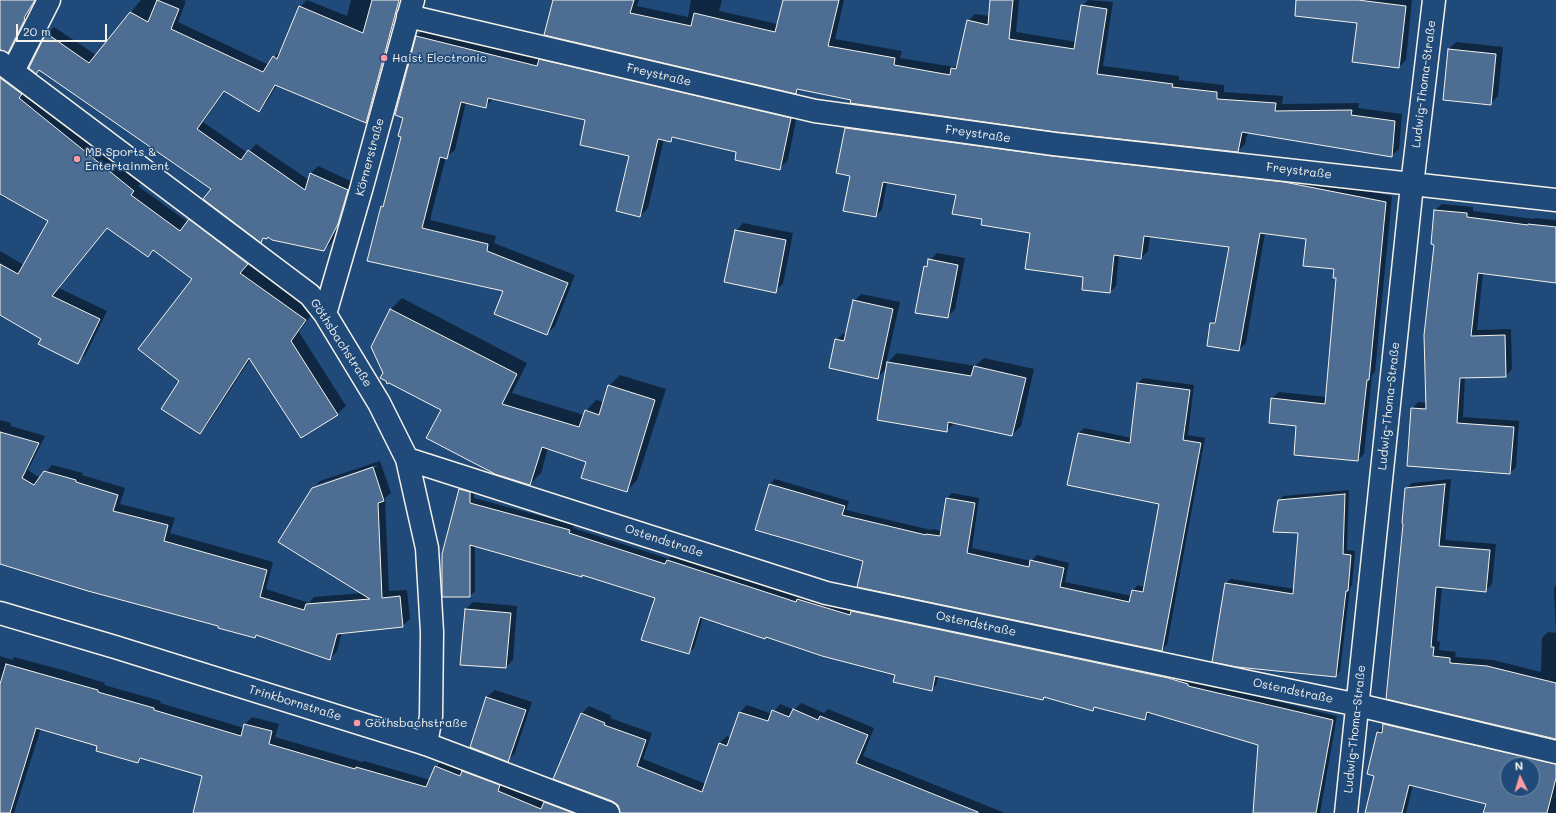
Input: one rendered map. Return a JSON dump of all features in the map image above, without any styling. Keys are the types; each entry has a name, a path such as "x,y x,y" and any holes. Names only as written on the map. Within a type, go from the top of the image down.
{"street":[{"path":"7,67 50,0"},
{"name":"Ludwig-Thoma-Straße","path":"1346,813 1412,185 1434,0"},
{"name":"Freystraße","path":"410,8 815,111 1054,144 1556,200"},
{"name":"Körnerstraße","path":"325,314 361,190 410,8"},
{"name":"Göthsbachstraße","path":"7,67 310,295 325,314 379,403 407,459 427,548 432,632 431,716 426,744"},
{"name":"Ostendstraße","path":"407,459 826,593 1358,705 1556,752"},
{"name":"Trinkbornstraße","path":"0,613 115,647 426,744 608,813"}],"building":[{"path":"0,0 35,0 24,18 25,19 8,53 0,50"},
{"path":"157,0 179,9 171,29 263,72 273,56 277,59 299,6 363,33 372,0 399,0 366,123 275,85 259,112 224,91 197,129 241,160 248,150 305,190 310,173 348,190 338,224 324,251 272,240 268,237 267,239 263,238 261,243 203,199 211,189 39,70 36,74 29,68 46,33 89,63 130,12 148,22"},
{"path":"553,0 634,0 630,13 691,26 694,13 775,32 783,0 839,0 828,46 895,58 894,65 950,75 951,68 956,69 967,20 988,25 990,0 1013,0 1009,39 1074,49 1081,5 1107,9 1097,74 1173,84 1172,87 1217,92 1217,99 1276,103 1275,111 1352,110 1351,115 1395,121 1392,157 1242,132 1238,152 1056,132 850,103 851,100 797,89 796,94 544,35"},
{"path":"1296,0 1358,0 1406,6 1399,68 1352,62 1357,23 1295,16"},
{"path":"416,36 537,66 539,59 791,118 780,170 735,160 736,152 672,137 671,142 658,139 640,217 616,211 629,156 580,145 585,120 488,98 486,108 461,102 447,159 440,157 422,228 488,244 487,251 568,283 547,335 494,314 503,291 367,261 401,137 398,136 403,118 395,115"},
{"path":"1448,49 1496,54 1491,105 1443,100"},
{"path":"0,78 22,94 19,98 134,191 131,195 180,231 189,219 248,264 240,273 306,320 291,341 338,415 301,438 249,358 200,434 161,409 179,381 138,349 192,279 153,250 148,257 107,228 52,296 100,319 78,364 38,344 41,339 0,315 0,264 18,274 48,221 0,194"},
{"path":"845,128 1052,156 1284,182 1386,202 1369,380 1367,380 1358,461 1294,455 1296,426 1269,423 1271,398 1325,404 1336,278 1333,278 1334,269 1303,266 1306,239 1260,233 1239,351 1207,346 1210,323 1215,323 1229,247 1144,236 1141,259 1114,255 1110,293 1082,290 1083,277 1025,269 1030,233 981,225 982,219 952,214 956,195 883,182 876,217 843,211 850,176 836,173"},
{"path":"1434,210 1467,213 1467,217 1556,227 1556,283 1478,273 1471,336 1505,335 1506,377 1460,378 1457,423 1514,427 1510,474 1407,466 1411,408 1426,409 1424,335 1434,245 1431,244"},
{"path":"735,230 786,240 776,293 724,282"},
{"path":"928,259 958,265 948,318 915,313 924,266 927,267"},
{"path":"853,300 893,309 878,379 829,368 835,339 844,341"},
{"path":"390,309 517,374 502,404 579,427 585,410 599,415 608,385 655,400 627,492 581,478 586,462 542,447 530,485 495,474 426,438 441,410 389,383 387,384 386,381 380,378 383,373 371,347"},
{"path":"887,362 971,376 974,366 1026,378 1012,436 948,422 947,432 877,420"},
{"path":"1137,383 1190,390 1183,440 1201,443 1162,651 857,587 863,561 755,530 769,484 845,506 842,515 926,535 940,536 946,498 975,503 967,553 1029,567 1030,560 1064,568 1060,587 1129,602 1132,590 1143,592 1159,504 1067,485 1078,433 1130,443"},
{"path":"0,432 39,443 22,478 34,485 44,471 76,480 76,482 118,495 113,511 168,525 164,541 267,570 260,597 304,610 306,604 370,599 278,542 312,488 373,467 384,501 378,503 382,598 400,596 403,627 337,634 330,660 256,635 255,638 218,628 218,626 88,591 0,564"},
{"path":"1445,484 1439,546 1490,550 1486,592 1436,587 1431,647 1434,647 1433,656 1450,658 1450,663 1487,666 1556,683 1556,739 1386,699 1403,524 1405,488"},
{"path":"459,489 470,492 470,503 570,530 569,533 665,564 667,560 796,602 797,599 850,615 851,611 1168,678 1188,684 1188,686 1333,720 1316,813 1253,813 1258,745 1147,712 1145,720 1094,707 1093,711 1044,697 1043,700 935,676 932,691 893,682 895,675 822,656 700,617 689,654 641,640 655,598 582,575 582,577 470,545 470,597 442,597 442,554"},
{"path":"1345,494 1343,554 1351,555 1348,591 1346,591 1336,677 1237,667 1212,662 1225,583 1293,594 1298,533 1273,532 1278,500"},
{"path":"465,609 511,613 506,668 460,665"},
{"path":"6,664 98,690 98,692 241,736 244,724 272,731 269,744 355,769 356,767 426,787 435,766 460,776 462,771 500,785 498,791 541,809 544,802 573,813 193,813 202,776 140,758 138,763 96,751 97,746 36,728 10,813 0,813 0,684"},
{"path":"486,697 526,710 508,762 470,747"},
{"path":"793,709 818,720 820,716 868,735 856,763 978,813 620,813 618,805 612,801 553,779 581,713 605,723 604,725 646,740 637,766 702,792 719,743 727,746 739,712 768,721 772,710 789,717"},
{"path":"1383,724 1526,757 1500,757 1500,797 1540,797 1540,760 1556,764 1556,778 1547,813 1483,813 1486,804 1409,785 1402,813 1365,813 1374,776 1367,774 1377,732 1382,733"}],"place":[{"name":"Haist Electronic","path":"384,58"},
{"name":"MB Sports & Entertainment","path":"77,159"},
{"name":"Göthsbachstraße","path":"357,723"}]}
